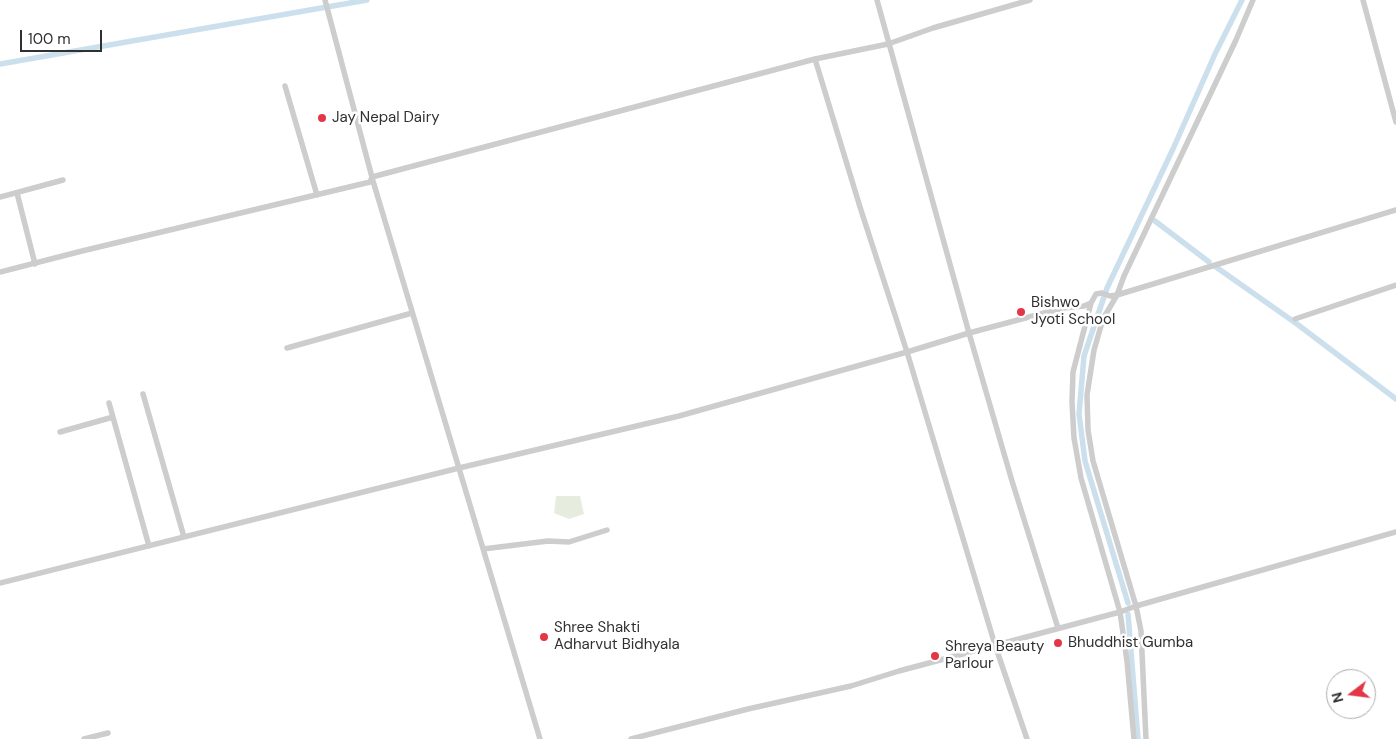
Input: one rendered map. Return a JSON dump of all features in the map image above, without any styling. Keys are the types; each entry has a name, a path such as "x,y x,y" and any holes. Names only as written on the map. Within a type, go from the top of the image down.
{"street":[{"path":"325,0 372,177 540,739"},
{"path":"876,0 969,333 1012,481 1058,628"},
{"path":"0,272 370,182 372,177 815,59 888,44 933,28 1030,0"},
{"path":"1146,739 1141,631 1136,606 1102,497 1093,461 1088,430 1087,395 1094,350 1104,319 1232,49 1253,0"},
{"path":"1362,0 1396,122"},
{"path":"815,59 995,645 1027,739"},
{"path":"285,86 317,195"},
{"path":"0,197 63,180"},
{"path":"17,193 35,264"},
{"path":"1134,739 1127,661 1120,612 1081,478 1074,438 1073,372 1091,303 1096,294 1117,295 1396,210"},
{"path":"1295,319 1396,285"},
{"path":"0,583 459,468 679,416 969,333 1063,308 1084,306 1091,303"},
{"path":"287,348 412,314"},
{"path":"143,394 184,538"},
{"path":"109,403 149,546"},
{"path":"60,432 113,417"},
{"path":"483,549 548,541 569,542 607,530"},
{"path":"631,739 748,709 852,686 899,671 1120,612 1396,532"},
{"path":"84,739 108,733"}],"green space":[{"path":"556,496 580,496 584,514 569,519 554,513"}],"waterway":[{"path":"0,64 367,0"},
{"path":"1128,603 1085,461 1079,414 1084,356 1107,288 1173,149 1215,54 1242,0"},
{"path":"1155,221 1209,262"},
{"path":"1216,267 1297,324 1396,399"},
{"path":"1128,614 1138,739"}],"place":[{"name":"Jay Nepal Dairy","path":"322,118"},
{"name":"Bishwo Jyoti School","path":"1021,312"},
{"name":"Shree Shakti Adharvut Bidhyala","path":"544,637"},
{"name":"Bhuddhist Gumba","path":"1058,643"},
{"name":"Shreya Beauty Parlour","path":"935,656"}]}
